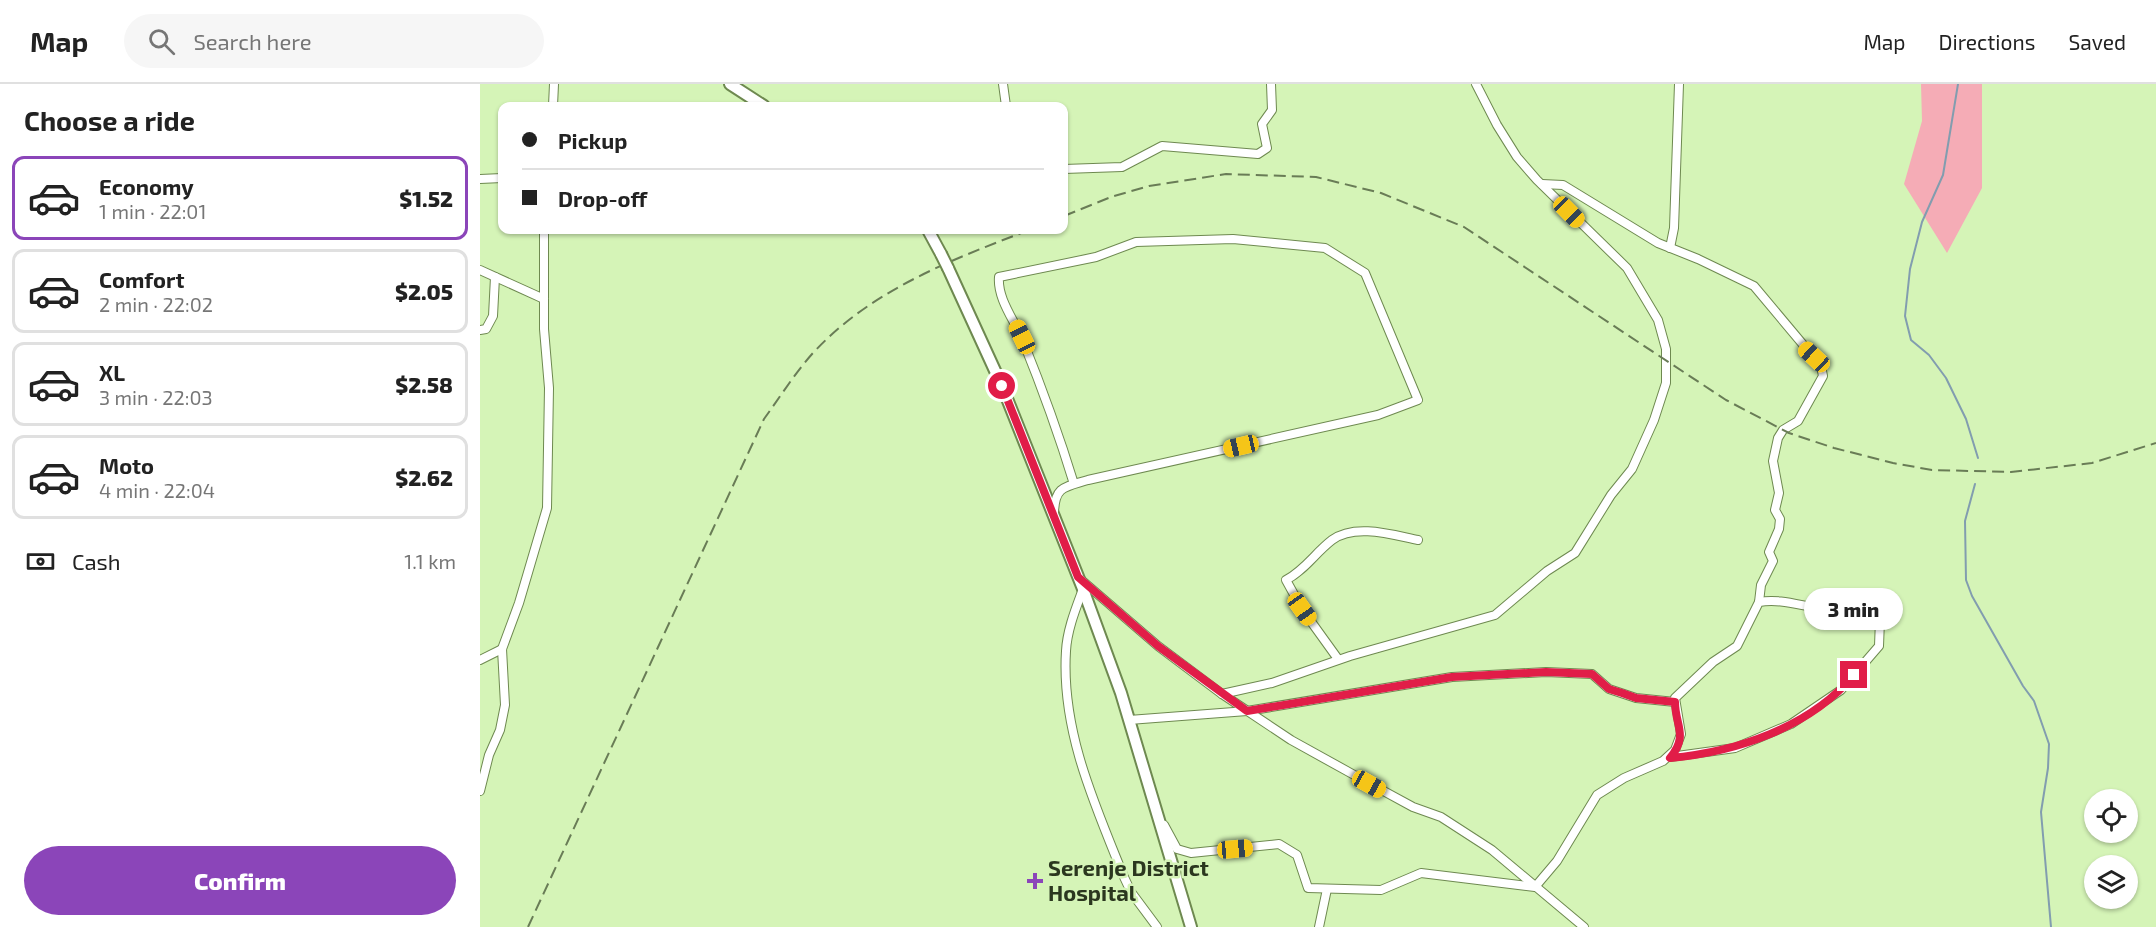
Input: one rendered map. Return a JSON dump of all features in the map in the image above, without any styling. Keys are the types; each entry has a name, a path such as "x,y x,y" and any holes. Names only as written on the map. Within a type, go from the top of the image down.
{"main road":[{"path":"730,84 758,102"},
{"path":"930,234 1002,386 1083,589 1129,720 1191,927"}],"street":[{"path":"553,102 555,84"},
{"path":"1003,84 1005,102"},
{"path":"1068,169 1122,167 1162,146 1258,154 1267,148 1262,124 1272,110 1271,84"},
{"path":"1222,694 1272,683 1338,659 1495,615 1546,571 1575,553 1611,495 1632,469 1654,420 1666,383 1666,349 1658,320 1627,268 1542,184 1506,140 1476,84"},
{"path":"1670,248 1674,228 1678,84"},
{"path":"480,179 498,178"},
{"path":"1542,184 1563,185 1670,248 1754,286 1821,366 1824,376 1798,422 1783,430 1778,438 1773,461 1779,493 1775,510 1780,519 1779,529 1769,552 1773,561 1761,585 1760,602 1737,646 1713,662 1683,689 1675,702 1681,734 1676,750 1670,758"},
{"path":"480,791 483,771 500,730 505,705 502,649 519,603 548,508 549,388 544,299 544,234"},
{"path":"1054,520 1055,497 1061,489 1074,484 1378,415 1418,400 1365,273 1325,248 1233,239 1189,239 1136,242 1096,257 999,277 998,288 1022,337 1059,434 1074,484"},
{"path":"480,270 544,299"},
{"path":"480,330 486,329 493,316 495,278"},
{"path":"1338,659 1302,609 1286,580 1306,567 1333,539 1345,534 1376,533 1418,540"},
{"path":"1078,577 1158,646 1222,694 1291,740 1413,807 1441,817 1492,850 1584,927"},
{"path":"1083,589 1066,651 1068,708 1076,751 1124,877 1131,892 1157,927"},
{"path":"1760,602 1774,600 1836,611 1854,605"},
{"path":"1535,887 1557,861 1597,795 1624,778 1670,758 1734,748 1791,724 1841,690 1879,646 1880,620"},
{"path":"480,660 502,649"},
{"path":"1129,720 1247,711 1452,677 1546,672 1592,674 1609,689 1627,695 1675,702"},
{"path":"1154,805 1177,849 1191,853 1279,844 1297,855 1308,888 1381,890 1421,873 1535,887"},
{"path":"1319,927 1327,889"}],"shaded area":[{"path":"1921,84 1982,84 1982,188 1947,253 1904,184 1922,121"}],"waterway":[{"path":"1958,84 1943,175 1922,222 1910,269 1905,316 1911,340 1929,355 1946,378 1966,419 1978,458"},
{"path":"1975,484 1965,521 1966,580 1972,596 2023,686 2034,701 2049,744 2048,768 2041,812 2051,927"}],"railway":[{"path":"1068,214 1111,197 1149,186 1226,174 1316,177 1381,193 1464,227 1726,400 1789,433 1834,448 1932,470 2011,472 2092,463 2156,443"},
{"path":"528,927 764,419 788,385 813,353 860,311 886,294 942,265 1019,234"}],"place":[{"name":"Serenje District Hospital","path":"1035,881"}],"route":[{"path":"1002,386 1078,577 1192,673 1247,711 1452,677 1546,672 1592,674 1609,689 1636,698 1675,702 1681,734 1676,750 1670,758 1734,748 1791,724 1841,690 1854,675"}]}
